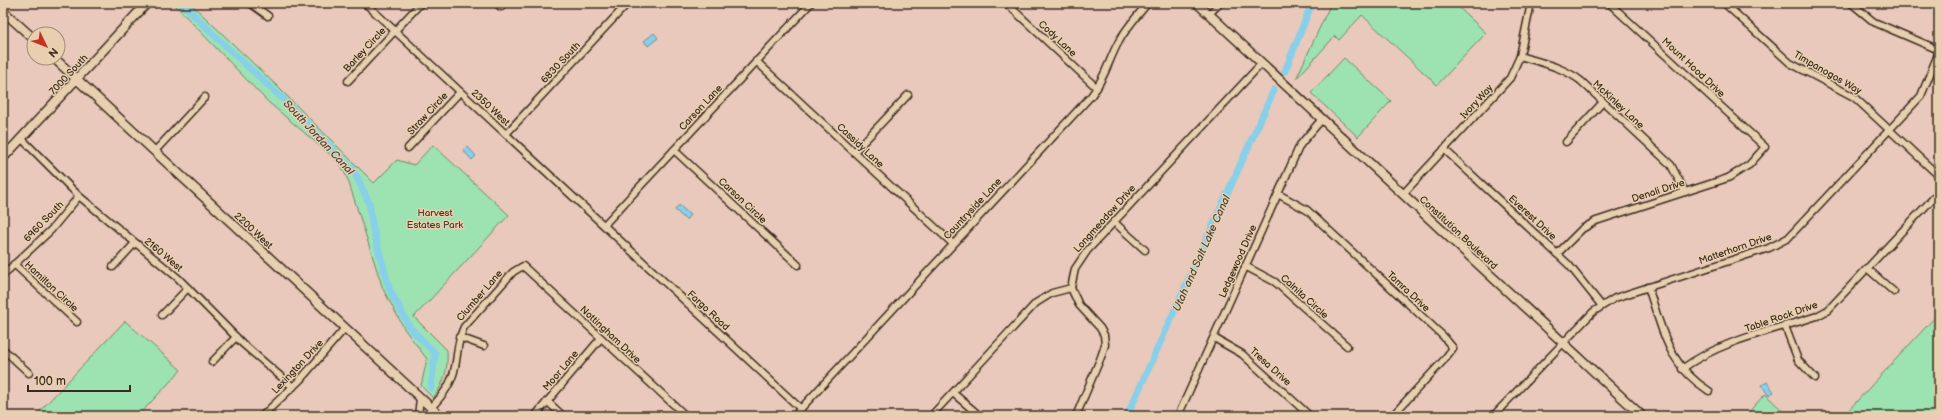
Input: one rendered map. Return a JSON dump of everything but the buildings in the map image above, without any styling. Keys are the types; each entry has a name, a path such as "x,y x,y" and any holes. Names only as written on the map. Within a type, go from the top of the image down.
{"main road":[{"name":"7000 South","path":"3,158 147,3"},
{"name":"Constitution Boulevard","path":"1197,3 1642,416"},
{"path":"3,11 26,32"},
{"name":"2200 West","path":"63,66 440,416"}],"street":[{"path":"250,3 268,16"},
{"name":"2350 West","path":"365,3 604,225"},
{"name":"Barley Circle","path":"348,81 421,3"},
{"name":"6830 South","path":"506,134 628,3"},
{"name":"Carson Lane","path":"604,225 811,3"},
{"name":"Cody Lane","path":"1006,3 1097,88"},
{"name":"Countryside Lane","path":"794,416 1097,88 1106,74 1118,44 1126,29 1148,3"},
{"path":"1209,14 1220,3"},
{"name":"Ivory Way","path":"1403,194 1504,86 1514,71 1520,56 1531,3"},
{"name":"Mount Hood Drive","path":"1609,3 1765,147"},
{"name":"Timpanogos Way","path":"1724,3 1782,57 1799,69 1854,97 1939,176"},
{"path":"1851,3 1874,22 1939,51"},
{"name":"Matterhorn Drive","path":"1493,416 1562,342 1602,305 1615,298 1744,257 1780,243 1797,230 1921,96 1939,51"},
{"name":"McKinley Lane","path":"1520,56 1571,73 1671,166 1685,192"},
{"name":"Cassidy Lane","path":"756,61 952,244"},
{"name":"Longmeadow Drive","path":"1071,288 1073,274 1079,259 1262,63"},
{"name":"Straw Circle","path":"408,148 460,92"},
{"path":"854,152 908,95"},
{"path":"155,151 205,97"},
{"path":"1566,142 1603,102"},
{"name":"Ledgewood Drive","path":"1178,416 1300,145 1322,119"},
{"name":"2160 West","path":"21,138 80,196 188,288 236,337 293,387"},
{"name":"Denali Drive","path":"1557,254 1582,229 1596,221 1728,178 1739,172 1765,147"},
{"name":"Everest Drive","path":"1444,149 1557,254 1580,277 1602,305"},
{"name":"Carson Circle","path":"674,150 798,265"},
{"name":"Table Rock Drive","path":"1682,369 1700,357 1719,348 1817,316 1828,310 1939,192"},
{"name":"Tamra Drive","path":"1278,194 1307,210 1443,336 1453,348 1444,361 1392,416"},
{"name":"6960 South","path":"3,275 51,230 80,196"},
{"path":"1114,222 1145,250"},
{"name":"Fargo Road","path":"604,225 801,409"},
{"path":"113,267 135,243"},
{"name":"Hamilton Circle","path":"14,264 77,322"},
{"name":"Clumber Lane","path":"431,408 445,392 453,375 459,337 464,327 513,272 524,266"},
{"name":"Nottingham Drive","path":"524,266 686,416"},
{"name":"Calnita Circle","path":"1245,266 1275,282 1347,346"},
{"path":"1868,268 1894,292"},
{"path":"1648,287 1668,348 1682,369 1694,381 1709,391"},
{"path":"162,315 188,288"},
{"path":"931,416 1036,303 1052,293 1071,288 1078,305 1100,328 1104,335 1105,345 1076,416"},
{"path":"1785,326 1798,360 1815,378"},
{"name":"Lexington Drive","path":"262,416 293,387 345,328"},
{"path":"212,362 236,337"},
{"path":"459,337 484,346"},
{"name":"Moor Lane","path":"535,416 601,338"},
{"name":"Tresa Drive","path":"1214,338 1242,354 1310,416"},
{"path":"3,349 29,374"},
{"path":"953,393 980,416"},
{"path":"418,416 420,398"},
{"path":"547,401 563,416"}],"green space":[{"name":"Harvest Estates Park","path":"173,3 190,3 277,86 374,183 397,160 414,165 433,145 509,215 414,317 447,350 445,376 433,398 421,386 427,359 405,330 383,289 348,180 340,163 267,101"},
{"path":"1331,3 1454,3 1486,33 1437,85 1362,15 1339,40 1335,36 1296,79"},
{"path":"1344,58 1391,101 1358,137 1311,93"},
{"path":"1939,313 1939,416 1843,416"},
{"path":"125,321 181,370 138,416 35,416"},
{"path":"1765,394 1788,416 1745,416"}],"water":[{"path":"654,33 658,38 648,46 644,41"},
{"path":"467,146 476,156 472,160 463,150"},
{"path":"679,205 690,215 686,220 675,210"},
{"path":"1767,382 1774,392 1768,395 1762,385"}],"waterway":[{"name":"South Jordan Canal","path":"182,3 218,39 283,99 354,171 369,203 373,229 389,288 410,328 435,353 431,388"},
{"name":"Utah and Salt Lake Canal","path":"1285,71 1312,3"},
{"name":"Utah and Salt Lake Canal","path":"1127,416 1274,90"}]}
